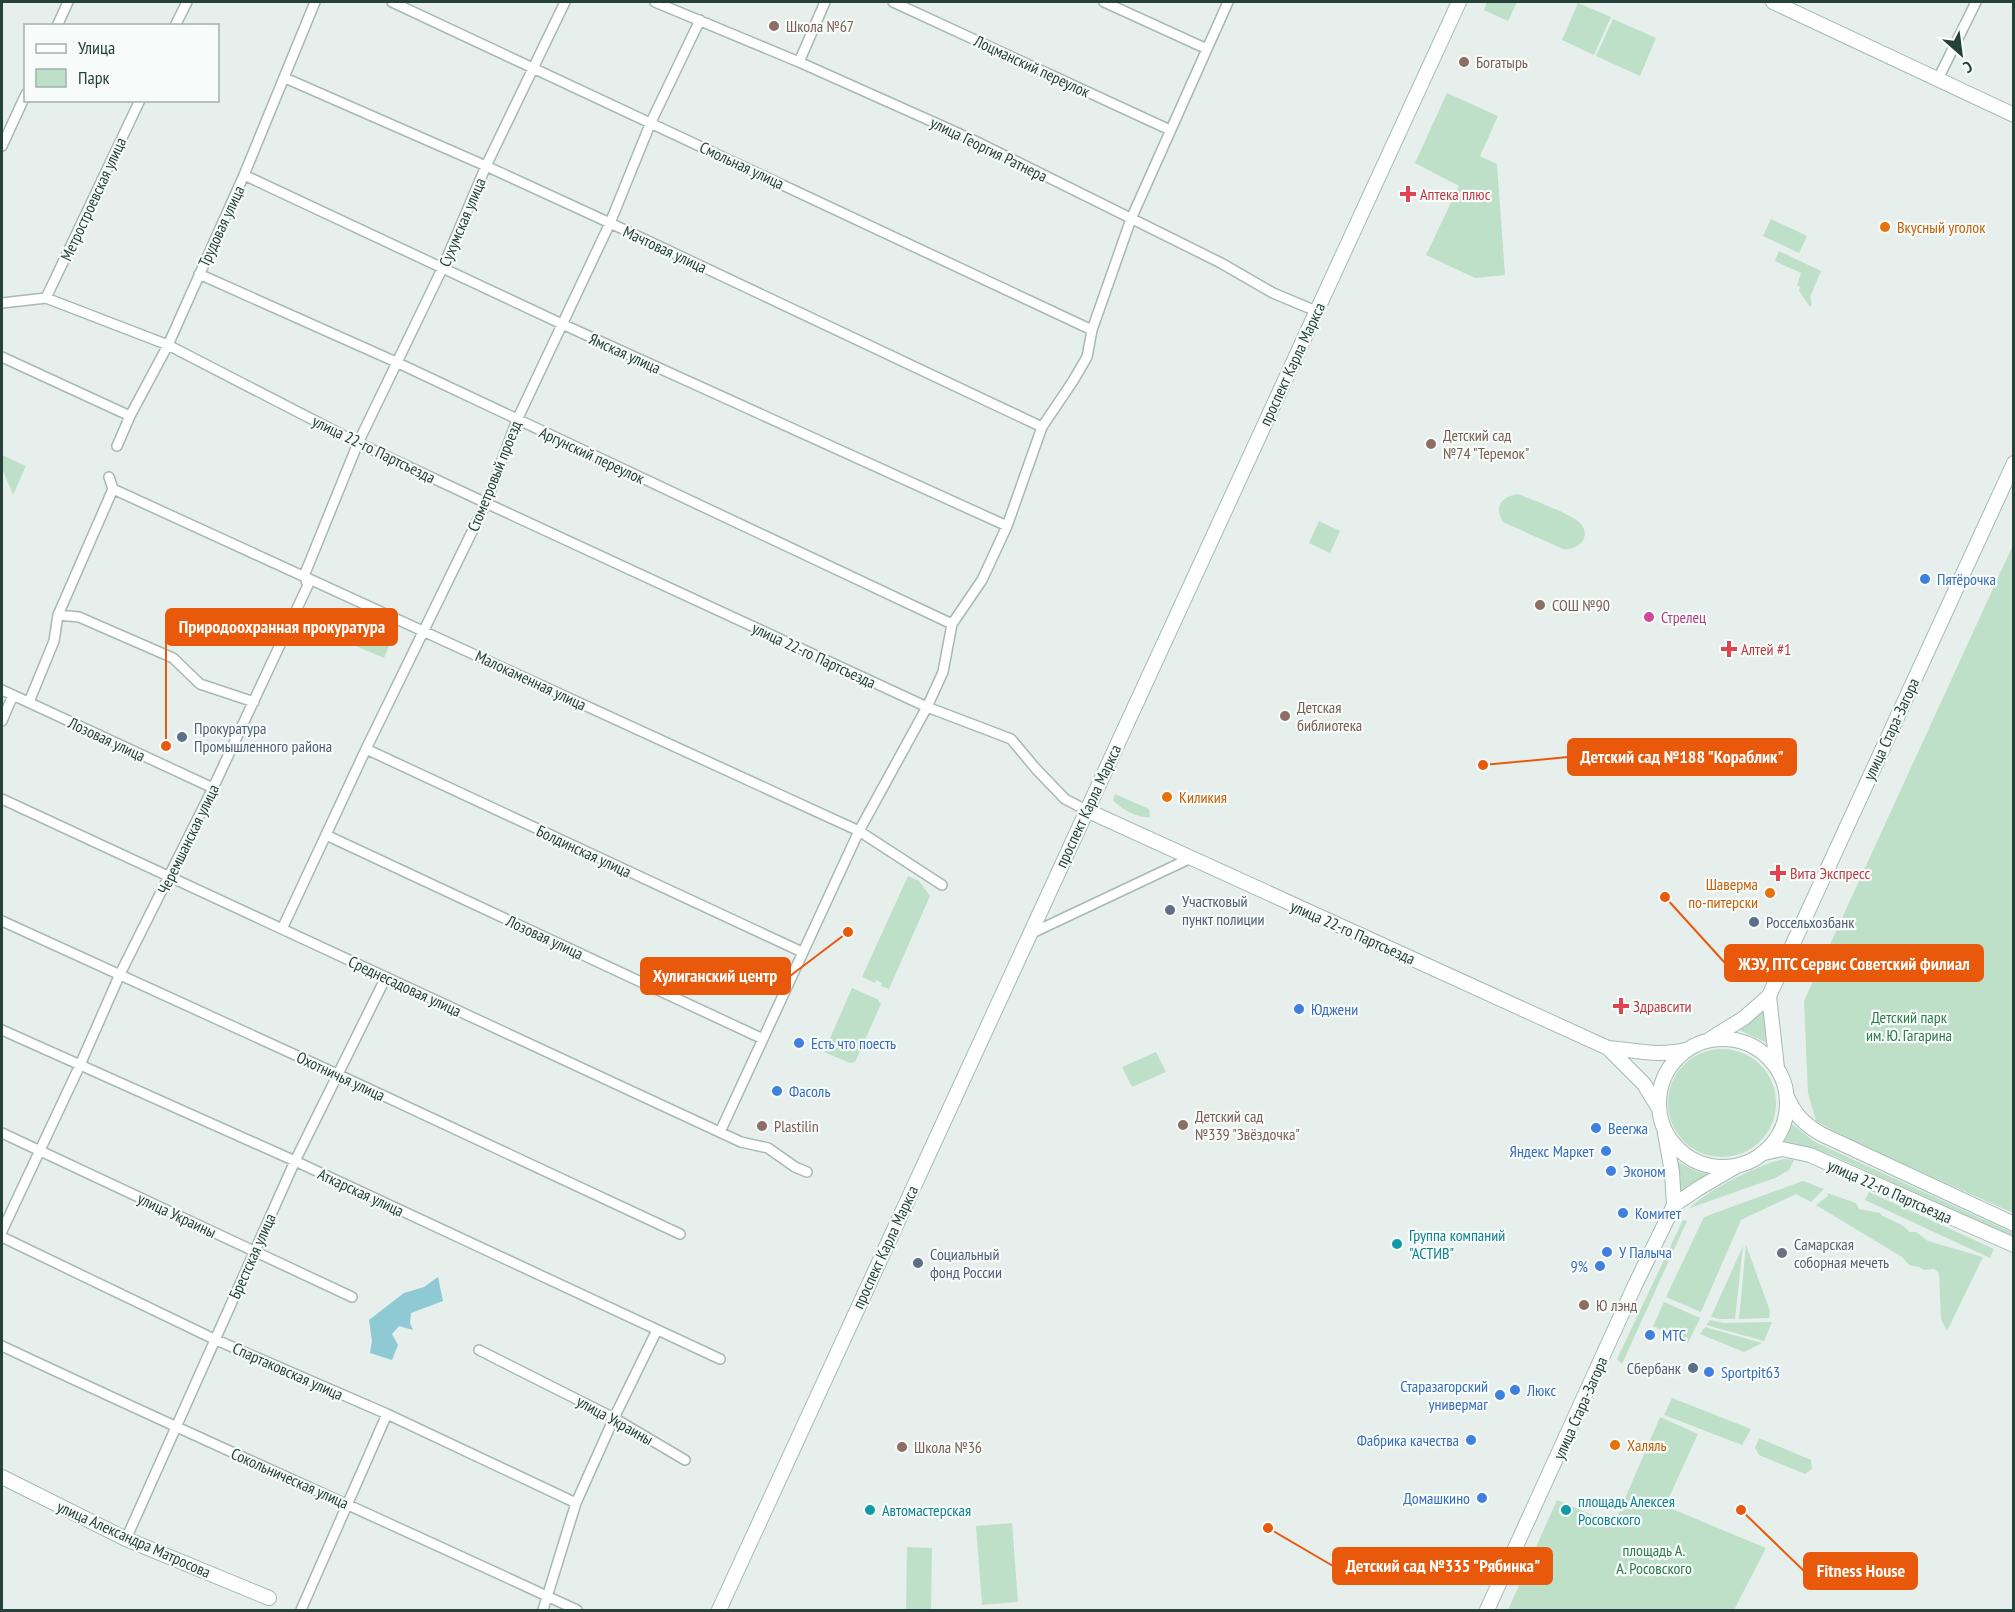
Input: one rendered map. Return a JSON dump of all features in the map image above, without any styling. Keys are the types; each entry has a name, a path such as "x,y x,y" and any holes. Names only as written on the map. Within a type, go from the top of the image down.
{"street":[{"path":"58,24 68,2"},
{"path":"176,24 187,2"},
{"name":"Трудовая улица","path":"117,446 130,416 168,345 244,175 315,2"},
{"name":"Смольная улица","path":"392,2 1092,330"},
{"name":"Сухумская улица","path":"358,443 443,267 486,166 565,2"},
{"name":"улица Георгия Ратнера","path":"655,2 799,62 969,138 1221,263 1273,293 1317,311"},
{"path":"799,62 825,2"},
{"name":"Лоцманский переулок","path":"893,2 1170,130"},
{"path":"1104,2 1207,49"},
{"path":"720,1132 859,831 927,707 943,672 952,624 982,580 1007,526 1042,427 1087,357 1092,330 1131,219 1228,2"},
{"name":"проспект Карла Маркса","path":"719,1611 1459,2"},
{"path":"1773,2 2013,115"},
{"path":"1938,79 1976,2"},
{"name":"Стометровый проезд","path":"282,929 366,749 486,503 517,420 610,223 651,122 700,20"},
{"name":"Мачтовая улица","path":"285,78 610,223 1042,427"},
{"path":"2,146 24,98"},
{"name":"Метростроевская улица","path":"46,298 139,102"},
{"name":"Ямская улица","path":"244,175 562,324 1007,526"},
{"name":"Аргунский переулок","path":"199,274 396,362 952,624"},
{"name":"улица 22-го Партсъезда","path":"2,303 46,298 168,345 358,443 486,503 927,707 1011,739 1036,770 1065,799 1086,810 1608,1048 1656,1054 1670,1054 1686,1050"},
{"path":"2,357 130,416"},
{"name":"Черемшанская улица","path":"2,1231 120,974 213,788 308,585 304,576 358,443"},
{"name":"улица Стара-Загора","path":"1710,1040 1744,1018 1769,996 2013,463"},
{"path":"29,702 54,641 58,615 113,489 109,477"},
{"name":"Малокаменная улица","path":"113,489 859,831 942,885"},
{"path":"58,615 78,617 173,658 200,684 254,702"},
{"name":"Лозовая улица","path":"2,690 213,788"},
{"path":"2,721 13,695"},
{"name":"Болдинская улица","path":"366,749 802,952"},
{"name":"Среднесадовая улица","path":"2,799 741,1142 768,1148 795,1167 807,1172"},
{"name":"Лозовая улица","path":"326,835 763,1039"},
{"path":"1030,934 1191,858"},
{"name":"Охотничья улица","path":"2,921 680,1233"},
{"name":"Брестская улица","path":"126,1539 295,1161 386,978"},
{"path":"1769,996 1777,1068 1786,1097 1784,1120 1776,1138 1764,1153 1734,1167 1713,1167 1695,1160 1677,1146 1664,1128 1658,1107 1661,1085 1673,1063 1686,1050 1710,1040 1736,1039 1755,1047 1770,1058 1777,1068"},
{"name":"Аткарская улица","path":"2,1029 295,1161 720,1359"},
{"name":"улица 22-го Партсъезда","path":"1608,1048 1644,1084 1658,1107"},
{"name":"улица 22-го Партсъезда","path":"1786,1097 1796,1115 1821,1134 2013,1224"},
{"name":"улица Стара-Загора","path":"1487,1611 1631,1294 1674,1205 1672,1172 1664,1128"},
{"name":"улица Украины","path":"2,1133 352,1297"},
{"name":"улица 22-го Партсъезда","path":"1764,1153 1782,1149 1810,1155 2013,1245"},
{"name":"улица Стара-Загора","path":"1674,1205 1734,1167"},
{"name":"Спартаковская улица","path":"2,1237 214,1339 387,1414 576,1503"},
{"path":"543,1611 576,1503 657,1330"},
{"name":"Сокольническая улица","path":"2,1346 175,1428 347,1503 577,1611"},
{"name":"улица Украины","path":"479,1350 614,1418 685,1460"},
{"path":"301,1611 387,1414"},
{"name":"улица Александра Матросова","path":"2,1477 126,1539 269,1598"}],"green space":[{"path":"1487,2 1517,2 1508,21 1484,10"},
{"path":"1578,3 1611,17 1594,55 1562,40"},
{"path":"1613,19 1656,38 1640,76 1596,56"},
{"path":"1447,93 1498,116 1480,156 1497,164 1505,275 1475,278 1426,255 1459,186 1415,163"},
{"path":"1771,219 1807,236 1799,253 1763,236"},
{"path":"1779,251 1821,271 1810,297 1812,304 1810,307 1797,285 1801,273 1775,261"},
{"path":"2,455 26,466 13,495 2,468"},
{"path":"1518,494 1577,520 1584,529 1584,539 1578,546 1563,549 1503,522 1499,508 1503,500"},
{"path":"1319,521 1340,531 1330,553 1309,543"},
{"name":"Детский парк им. Ю. Гагарина","path":"2013,545 2013,1213 1847,1139 1816,1121 1808,1093 1804,1001"},
{"path":"335,610 393,636 384,658 325,633"},
{"path":"1115,794 1149,809 1150,817 1135,815 1120,806 1113,800"},
{"path":"908,876 919,881 930,896 889,989 881,986 882,983 876,980 875,983 862,977"},
{"path":"852,988 877,999 881,1004 855,1062 850,1063 824,1052"},
{"path":"1765,1004 1769,1044 1737,1029"},
{"path":"1722,1049 1743,1053 1760,1065 1772,1082 1776,1103 1772,1124 1760,1141 1743,1153 1722,1157 1701,1153 1684,1141 1672,1124 1668,1103 1672,1082 1684,1065 1701,1053"},
{"path":"1156,1052 1166,1072 1132,1087 1122,1067"},
{"path":"1792,1124 1815,1142 2013,1233 2013,1238 1836,1157 1812,1148 1783,1143"},
{"path":"1785,1159 1794,1160 1789,1170 1775,1178 1690,1208 1697,1201 1735,1178"},
{"path":"1675,1160 1696,1171 1709,1174 1689,1186 1677,1197"},
{"path":"1803,1181 1824,1189 1811,1202 1796,1194 1741,1220 1701,1312 1666,1297 1704,1217"},
{"path":"1869,1192 1994,1249 1990,1258 1865,1200"},
{"path":"1827,1193 1856,1203 1859,1209 1880,1213 1928,1241 1983,1257 1947,1331 1941,1319 1939,1273 1934,1269 1924,1270 1909,1265 1902,1257 1816,1205 1828,1196"},
{"path":"1683,1220 1687,1221 1622,1364 1617,1359"},
{"path":"1746,1245 1770,1311 1769,1318 1739,1319"},
{"path":"1743,1246 1735,1319 1711,1317"},
{"path":"1664,1302 1700,1318 1688,1343 1653,1326"},
{"path":"1710,1320 1724,1323 1772,1322 1764,1341 1706,1325"},
{"path":"1705,1327 1762,1343 1744,1352 1700,1334"},
{"path":"1672,1398 1751,1429 1742,1445 1664,1415"},
{"name":"площадь А. А. Росовского","path":"1660,1417 1698,1434 1665,1506 1766,1548 1734,1610 1508,1610 1557,1500 1614,1524"},
{"path":"1759,1438 1811,1460 1812,1469 1805,1474 1759,1455 1755,1448"},
{"path":"1012,1523 1018,1602 982,1605 976,1526"},
{"path":"907,1547 932,1548 931,1610 906,1610"}],"water":[{"path":"438,1277 443,1301 411,1313 410,1323 413,1330 399,1326 392,1334 398,1345 392,1360 370,1353 372,1341 369,1320 404,1293 424,1287"}],"place":[{"name":"Школа №67","path":"774,26"},
{"name":"Богатырь","path":"1464,62"},
{"name":"Аптека плюс","path":"1408,194"},
{"name":"Вкусный уголок","path":"1885,227"},
{"name":"Детский сад №74 \"Теремок\"","path":"1431,444"},
{"name":"Пятёрочка","path":"1925,579"},
{"name":"СОШ №90","path":"1540,605"},
{"name":"Стрелец","path":"1649,617"},
{"name":"Алтей #1","path":"1729,649"},
{"name":"Детская библиотека","path":"1285,716"},
{"name":"Прокуратура Промышленного района","path":"182,737"},
{"name":"Природоохранная прокуратура","path":"166,746"},
{"name":"Детский сад №188 \"Кораблик\"","path":"1483,765"},
{"name":"Киликия","path":"1167,797"},
{"name":"Вита Экспресс","path":"1778,873"},
{"name":"Шаверма по-питерски","path":"1770,893"},
{"name":"ЖЭУ, ПТС Сервис Советский филиал","path":"1665,897"},
{"name":"Участковый пункт полиции","path":"1170,910"},
{"name":"Россельхозбанк","path":"1754,922"},
{"name":"Хулиганский центр","path":"848,932"},
{"name":"Здравсити","path":"1621,1006"},
{"name":"Юджени","path":"1299,1009"},
{"name":"Есть что поесть","path":"799,1043"},
{"name":"Фасоль","path":"777,1091"},
{"name":"Детский сад №339 \"Звёздочка\"","path":"1183,1125"},
{"name":"Plastilin","path":"762,1126"},
{"name":"Beerжа","path":"1596,1128"},
{"name":"Яндекс Маркет","path":"1606,1151"},
{"name":"Эконом","path":"1611,1171"},
{"name":"Комитет","path":"1623,1213"},
{"name":"Группа компаний \"АСТИВ\"","path":"1397,1244"},
{"name":"У Палыча","path":"1607,1252"},
{"name":"Самарская соборная мечеть","path":"1782,1253"},
{"name":"Социальный фонд России","path":"918,1263"},
{"name":"9%","path":"1600,1266"},
{"name":"Ю лэнд","path":"1584,1305"},
{"name":"МТС","path":"1650,1335"},
{"name":"Сбербанк","path":"1693,1368"},
{"name":"Sportpit63","path":"1709,1372"},
{"name":"Люкс","path":"1515,1390"},
{"name":"Старазагорский универмаг","path":"1500,1395"},
{"name":"Фабрика качества","path":"1471,1440"},
{"name":"Халяль","path":"1615,1445"},
{"name":"Школа №36","path":"902,1447"},
{"name":"Домашкино","path":"1482,1498"},
{"name":"Автомастерская","path":"870,1510"},
{"name":"площадь Алексея Росовского","path":"1566,1510"},
{"name":"Fitness House","path":"1741,1510"},
{"name":"Детский сад №335 \"Рябинка\"","path":"1268,1528"}]}
